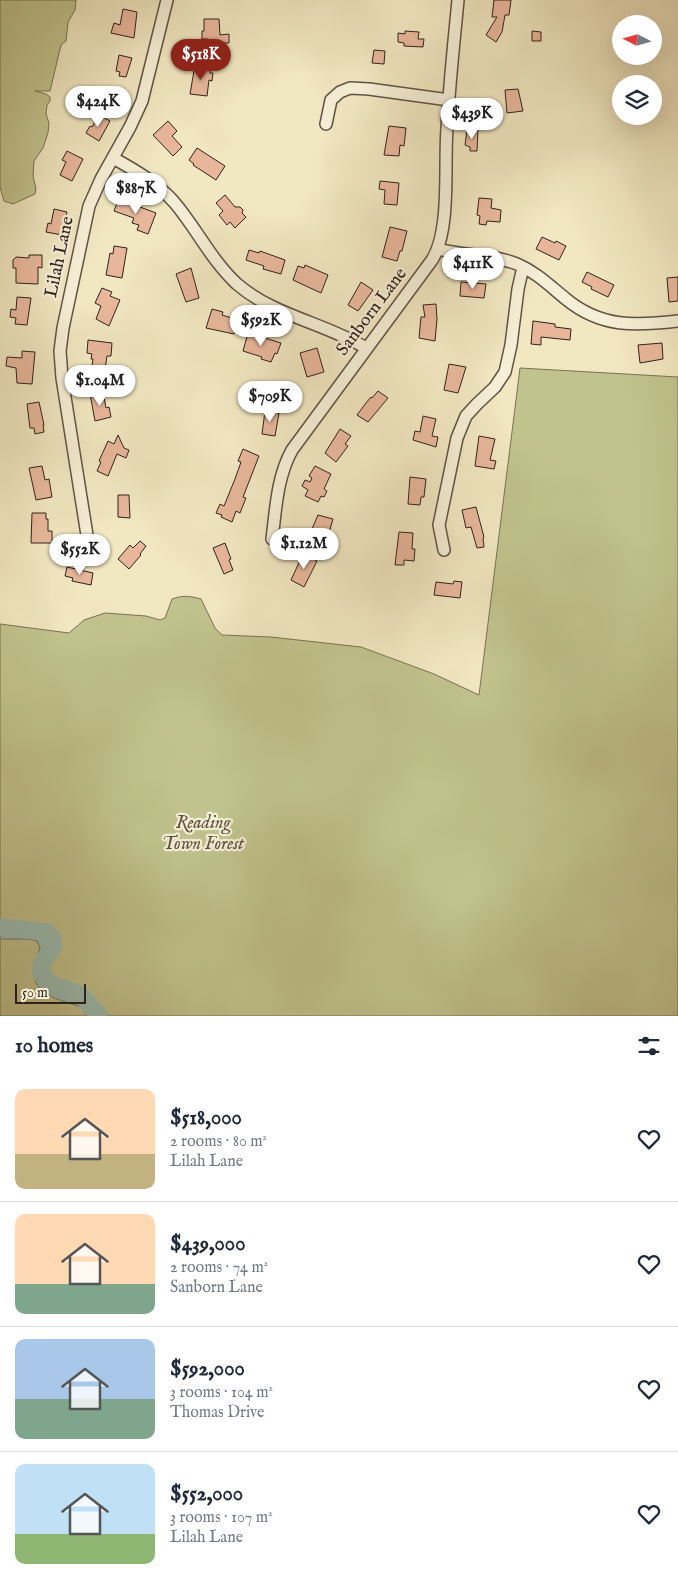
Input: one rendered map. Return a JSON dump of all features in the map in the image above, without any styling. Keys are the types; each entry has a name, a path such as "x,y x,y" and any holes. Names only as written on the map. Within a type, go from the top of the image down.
{"street":[{"name":"Lilah Lane","path":"87,535 62,378 60,351 63,328 89,206 94,192 133,121 146,91 167,0"},
{"name":"Sanborn Lane","path":"272,539 279,482 287,458 432,260 438,249 443,224 449,100 458,0"},
{"path":"326,124 332,100 338,93 347,88 369,89 449,100"},
{"path":"113,158 149,180 169,197 220,266 243,288 275,308 342,334 366,348"},
{"path":"438,249 502,260 523,267 544,280 572,304 599,318 630,325 678,321"},
{"path":"444,550 439,525 457,438 466,416 495,387 505,372 509,359 523,267"}],"green space":[{"path":"0,0 76,0 75,10 68,22 66,41 61,45 50,91 35,91 46,94 50,97 50,101 47,105 46,114 49,123 48,133 43,148 34,161 35,194 13,204 4,201 0,187"},
{"name":"Reading Town Forest","path":"520,368 678,377 678,1016 99,1016 79,993 49,983 42,974 42,967 51,949 52,938 41,931 23,931 0,927 0,624 69,633 84,620 105,613 146,616 160,620 165,618 172,599 190,597 201,599 215,628 222,635 271,637 361,647 434,674 479,695"},
{"path":"1,938 37,941 40,948 35,965 62,1001 81,1007 87,1016 0,1016"}],"water":[{"path":"0,927 46,932 52,938 53,946 42,964 42,973 46,980 55,986 80,994 99,1016 87,1016 81,1007 52,997 40,988 34,975 40,948 37,941 31,939 0,939"}],"building":[{"path":"494,0 511,0 509,15 505,15 502,32 496,42 486,35 497,17 492,17"},
{"path":"123,9 137,12 134,38 111,33 114,23 120,25"},
{"path":"204,19 219,19 220,35 229,34 229,43 220,43 220,48 208,49 208,39 202,39"},
{"path":"405,31 419,32 418,39 424,39 423,47 404,46 404,43 398,42 398,33 405,34"},
{"path":"532,31 541,32 541,41 532,41"},
{"path":"374,50 385,51 384,64 372,63"},
{"path":"119,55 132,58 126,77 119,76 120,72 116,71"},
{"path":"195,65 211,68 210,73 213,73 212,81 209,80 207,96 190,94"},
{"path":"518,89 523,111 507,113 505,90"},
{"path":"99,115 110,121 99,141 86,133"},
{"path":"168,121 177,131 172,136 182,147 173,156 153,135"},
{"path":"389,126 406,128 404,146 400,145 399,156 384,155"},
{"path":"467,130 478,130 477,151 470,151 470,147 465,145"},
{"path":"197,148 225,166 216,180 193,165 189,160"},
{"path":"67,151 83,159 72,181 60,175 66,162 62,160"},
{"path":"380,181 399,183 397,205 384,204 385,190 379,189"},
{"path":"225,195 235,207 240,207 243,210 242,213 246,217 235,228 230,222 227,225 219,215 223,211 216,203"},
{"path":"119,198 133,202 132,204 156,213 148,234 137,230 139,225 132,223 134,218 114,211"},
{"path":"479,198 492,199 491,208 501,210 500,222 487,221 486,225 479,224 480,216 477,215"},
{"path":"54,209 67,212 62,235 46,232 48,223 51,224"},
{"path":"390,227 407,231 402,251 400,251 397,261 382,257"},
{"path":"542,237 566,246 559,260 536,249"},
{"path":"114,246 127,248 122,278 106,275 110,253 113,254"},
{"path":"249,250 259,253 260,251 285,260 281,274 263,269 264,266 246,260"},
{"path":"29,255 42,255 42,268 38,267 38,284 16,283 16,268 13,268 13,260 16,257 29,258"},
{"path":"305,265 328,275 321,293 293,280 298,266 304,268"},
{"path":"191,268 199,298 186,302 176,274"},
{"path":"587,272 614,285 608,297 591,289 592,287 582,282"},
{"path":"678,277 678,301 669,302 667,278"},
{"path":"361,282 373,290 358,311 348,305"},
{"path":"461,282 486,284 484,298 460,296"},
{"path":"102,288 112,292 110,296 120,300 109,326 96,319 101,306 95,303"},
{"path":"17,297 31,298 27,325 15,324 16,318 10,317 11,309 16,310"},
{"path":"436,304 435,341 419,338 421,317 425,317 423,305"},
{"path":"212,309 223,312 222,315 238,320 234,334 206,328"},
{"path":"533,321 555,324 555,327 571,329 570,340 541,337 541,345 531,344"},
{"path":"248,333 281,343 277,354 275,353 271,362 243,351"},
{"path":"88,340 112,343 111,356 107,356 104,376 91,374 93,359 91,359 92,354 87,353"},
{"path":"662,343 663,359 640,363 638,345"},
{"path":"317,348 324,372 307,377 300,353"},
{"path":"22,351 35,352 32,384 17,383 16,368 6,366 7,357 22,358"},
{"path":"449,364 466,367 458,393 444,390"},
{"path":"378,391 388,398 368,422 357,415"},
{"path":"103,392 106,408 109,407 111,417 95,421 90,394"},
{"path":"39,402 44,432 35,434 34,428 30,428 27,404"},
{"path":"265,411 279,413 275,436 262,434"},
{"path":"423,416 436,419 432,436 438,437 436,447 413,440 415,431 420,432"},
{"path":"340,429 351,436 345,444 348,446 336,462 325,453"},
{"path":"118,435 124,448 129,450 126,458 117,454 108,476 97,471 101,462 99,461 108,441 114,444"},
{"path":"479,436 495,439 490,460 496,461 494,469 475,466"},
{"path":"243,449 259,456 243,497 246,498 240,513 236,511 232,522 216,513 220,504 224,506 241,462 238,461"},
{"path":"42,466 45,480 49,479 52,497 36,500 29,468"},
{"path":"315,466 331,474 324,489 327,491 318,502 305,496 308,490 302,486 305,480 310,482 312,478 309,476"},
{"path":"410,477 426,479 424,497 421,497 420,505 408,504"},
{"path":"118,495 129,495 130,518 118,517"},
{"path":"476,507 484,537 484,547 477,548 471,527 466,528 462,510"},
{"path":"32,513 46,513 48,531 52,531 52,543 31,543"},
{"path":"318,515 333,519 325,546 312,542 314,529 312,529"},
{"path":"399,532 413,533 412,549 415,549 414,561 404,560 404,565 395,565"},
{"path":"140,541 146,546 129,569 118,559 130,545 133,548"},
{"path":"225,543 233,570 224,574 213,548"},
{"path":"303,554 317,561 304,587 291,580"},
{"path":"67,567 93,573 91,585 72,581 73,578 65,576"},
{"path":"454,581 462,582 460,598 434,595 436,582 453,584"}],"waterway":[{"path":"0,927 46,932 52,938 53,946 42,964 41,973 46,980 55,986 80,994 99,1016"}]}
